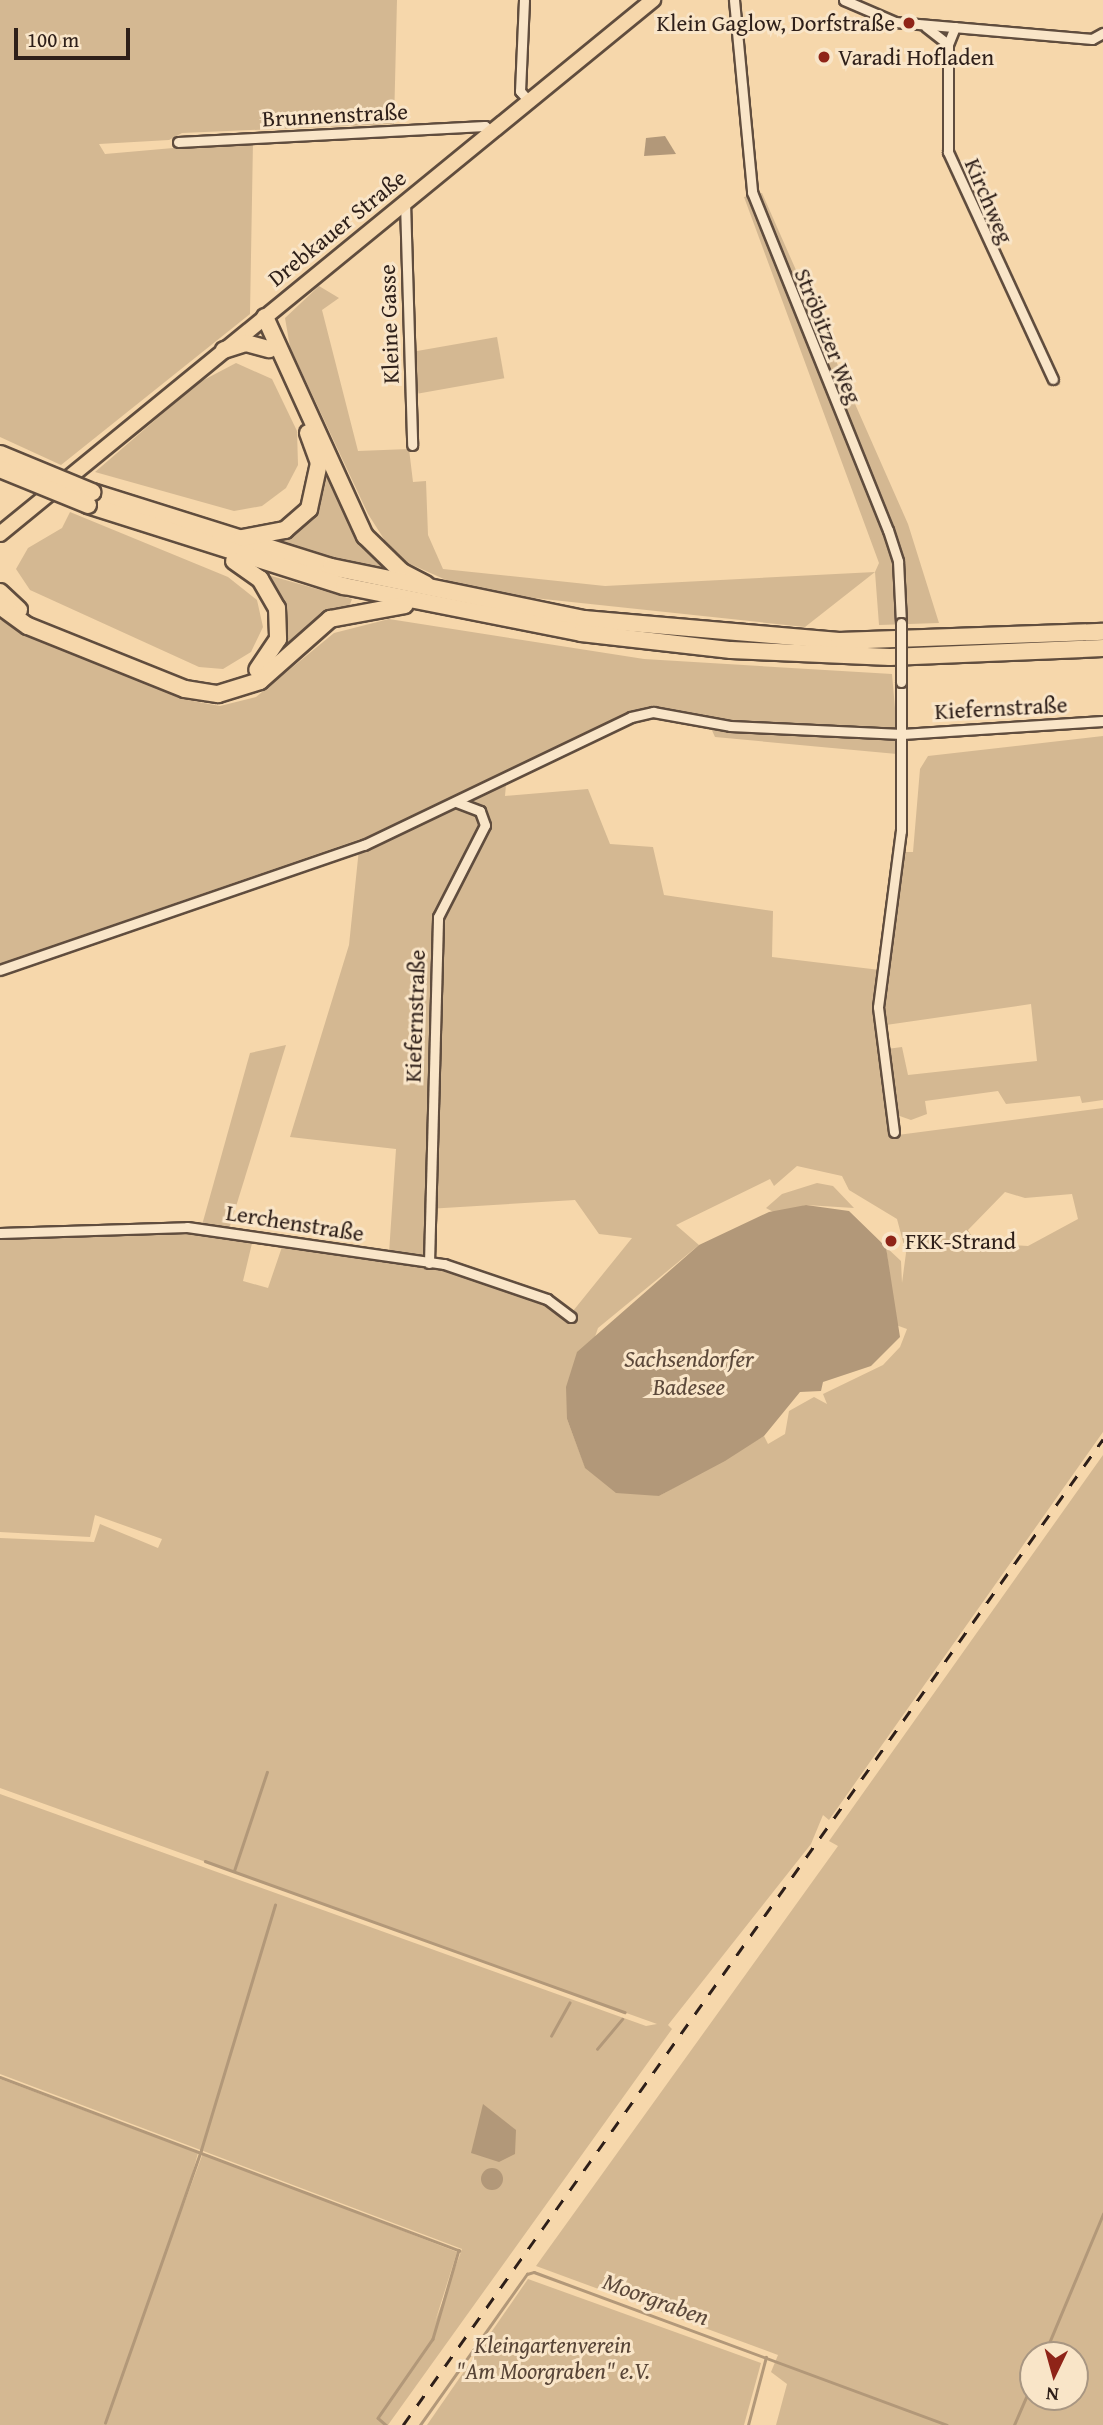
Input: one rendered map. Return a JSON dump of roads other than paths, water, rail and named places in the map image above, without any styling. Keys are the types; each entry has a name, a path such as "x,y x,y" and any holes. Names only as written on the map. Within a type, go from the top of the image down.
{"highway":[{"path":"229,539 270,537 297,522 318,481 312,441 269,349 260,320"},
{"path":"260,320 365,536 402,572 450,596"},
{"path":"224,350 246,342 269,349"},
{"path":"0,454 90,498 211,548 420,604 731,650 890,657 1103,648"},
{"path":"0,469 229,539 450,596 733,635 839,641 1103,632"},
{"path":"0,592 32,617 188,680 231,683 254,673 272,652 277,608 261,579 211,548"},
{"path":"0,606 28,626 185,689 218,694 260,681 330,619 420,604"}],"main road":[{"name":"Drebkauer Straße","path":"0,534 653,0"}],"street":[{"path":"524,0 520,91 530,102"},
{"name":"Ströbitzer Weg","path":"734,0 752,192 888,530 898,561 901,682"},
{"path":"844,0 881,18 1103,40"},
{"path":"922,24 948,44"},
{"name":"Kirchweg","path":"955,27 948,44 948,152 1053,379"},
{"path":"1092,39 1103,33"},
{"name":"Brunnenstraße","path":"178,142 485,126 491,132"},
{"name":"Kleine Gasse","path":"405,202 412,445"},
{"name":"Kiefernstraße","path":"894,1132 878,1007 901,831 901,682"},
{"name":"Kiefernstraße","path":"0,970 364,845 653,712 730,726 902,734 1103,721"},
{"name":"Kiefernstraße","path":"429,1263 438,917 485,825 480,811 455,802"},
{"name":"Lerchenstraße","path":"0,1233 187,1227 429,1263 506,1282 571,1317"}],"water":[{"path":"665,136 676,154 644,156 646,138"},
{"name":"Sachsendorfer Badesee","path":"806,1205 849,1211 886,1247 900,1337 871,1366 823,1382 821,1391 800,1392 764,1436 725,1461 659,1496 616,1493 585,1468 567,1419 566,1387 577,1352 699,1245 769,1212"},
{"path":"483,2104 516,2130 515,2154 499,2162 471,2153"},
{"path":"492,2168 500,2171 503,2179 500,2187 492,2190 484,2187 481,2179 484,2171"}],"waterway":[{"path":"234,1871 267,1772"},
{"path":"205,1861 625,2012"},
{"path":"105,2423 201,2150 275,1905"},
{"path":"551,2036 569,2003"},
{"path":"597,2049 622,2019"},
{"path":"0,2077 459,2250 433,2339 378,2418 386,2425"},
{"path":"1050,2341 1103,2214"},
{"name":"Moorgraben","path":"420,2425 527,2274 534,2272 947,2425"},
{"path":"748,2425 766,2357"},
{"path":"1014,2425 1020,2411"}],"railway":[{"path":"403,2425 1103,1439"}],"place":[{"name":"Klein Gaglow, Dorfstraße","path":"909,23"},
{"name":"Varadi Hofladen","path":"824,57"},
{"name":"FKK-Strand","path":"891,1241"}],"park label":[{"name":"Kleingartenverein \"Am Moorgraben\" e.V.","path":"553,2358"}]}
